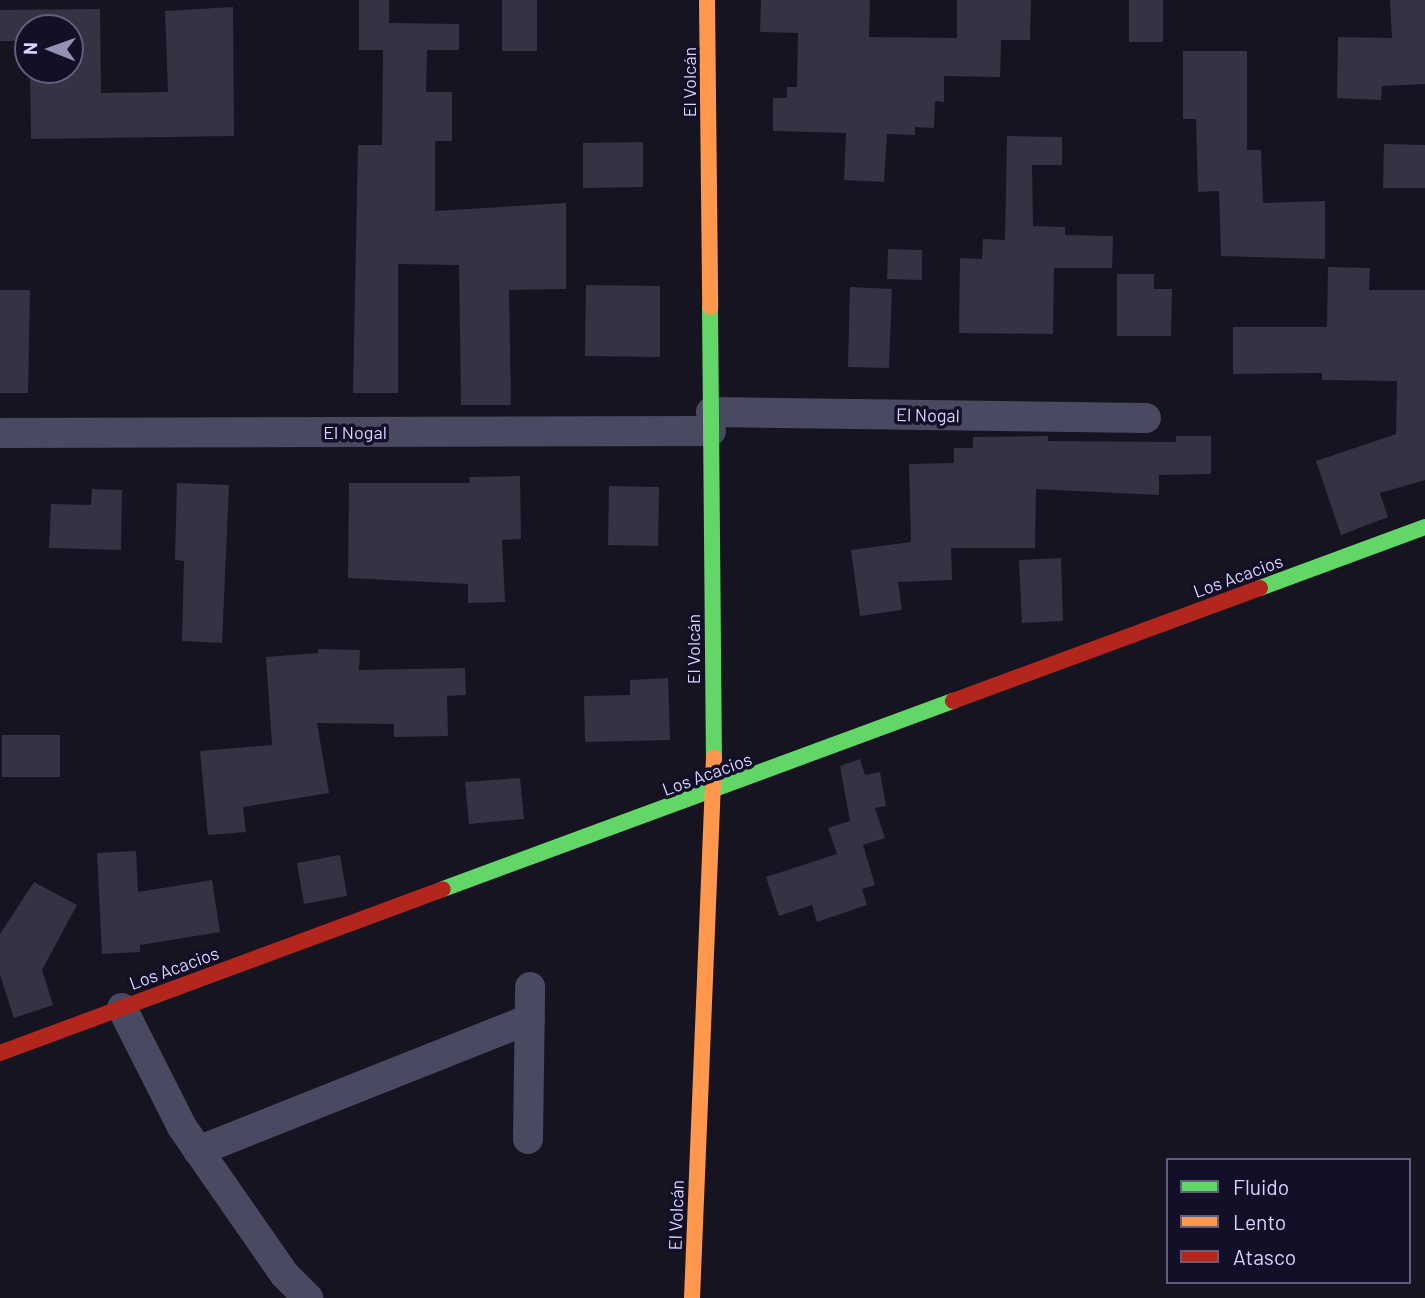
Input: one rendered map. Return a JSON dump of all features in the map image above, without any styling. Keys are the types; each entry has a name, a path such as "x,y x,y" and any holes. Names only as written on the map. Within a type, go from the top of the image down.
{"street":[{"name":"El Volcán","path":"692,1298 714,792 707,0"},
{"name":"El Nogal","path":"0,433 1146,418"},
{"name":"Los Acacios","path":"0,1052 714,792 1425,527"},
{"path":"528,1139 530,987"},
{"path":"122,1008 198,1150 285,1275 308,1298"},
{"path":"198,1150 530,1019"}],"building":[{"path":"359,0 389,0 389,23 459,24 459,50 427,50 426,92 452,92 452,141 435,141 435,211 566,203 566,289 509,290 511,405 461,405 459,265 398,264 398,393 353,393 358,145 382,145 383,50 359,50"},
{"path":"502,0 537,0 537,51 502,51"},
{"path":"761,0 870,0 869,37 957,38 957,0 1031,0 1030,40 1001,40 1000,77 944,76 944,102 935,101 934,128 915,127 915,135 887,134 884,182 844,180 846,133 773,131 773,98 787,98 787,87 797,87 798,33 760,32"},
{"path":"1129,0 1163,0 1163,42 1129,42"},
{"path":"1390,0 1425,0 1425,84 1382,86 1381,100 1337,98 1338,37 1392,38"},
{"path":"233,7 234,136 31,139 30,84 84,84 84,14 14,14 14,41 0,41 0,10 100,9 101,93 168,92 165,11"},
{"path":"1183,51 1247,51 1247,150 1261,150 1263,203 1325,201 1325,259 1221,256 1219,191 1198,192 1196,119 1183,119"},
{"path":"1007,136 1062,137 1062,165 1032,165 1033,226 1065,227 1065,235 1113,236 1112,268 1054,268 1053,334 959,333 960,258 982,259 983,239 1005,240"},
{"path":"643,142 643,187 583,188 583,143"},
{"path":"1384,144 1425,145 1425,188 1383,188"},
{"path":"888,249 922,250 922,280 887,279"},
{"path":"1328,267 1370,268 1369,290 1425,290 1425,480 1380,493 1388,517 1341,535 1316,461 1396,434 1397,381 1322,380 1322,373 1233,374 1233,327 1327,327"},
{"path":"1117,274 1154,274 1154,289 1172,289 1171,336 1117,336"},
{"path":"586,285 660,286 660,357 585,356"},
{"path":"850,287 892,289 889,368 848,367"},
{"path":"0,290 30,290 28,393 0,393"},
{"path":"1048,436 1048,441 1176,442 1176,436 1211,436 1211,474 1159,475 1159,495 1036,489 1035,548 951,548 952,580 898,582 902,610 860,616 851,550 911,542 909,464 954,463 954,448 973,448 973,437"},
{"path":"520,476 521,539 502,540 505,602 468,603 468,584 348,578 349,483 470,483 469,477"},
{"path":"177,483 229,485 222,643 182,641 184,561 175,560"},
{"path":"609,486 659,487 658,546 608,545"},
{"path":"92,489 122,490 121,550 49,548 51,504 91,505"},
{"path":"1061,558 1063,621 1022,623 1019,560"},
{"path":"318,649 360,650 359,670 465,668 466,695 447,696 448,736 394,737 394,724 317,723 329,793 243,807 246,832 208,835 200,751 272,745 266,657 318,653"},
{"path":"668,678 670,740 585,742 584,696 630,695 630,680"},
{"path":"2,735 60,735 60,777 2,777"},
{"path":"860,759 865,775 880,772 886,806 875,808 885,838 863,845 875,885 862,889 867,905 817,922 812,905 779,916 766,877 837,854 828,828 850,821 840,766"},
{"path":"520,778 524,819 469,824 465,782"},
{"path":"136,851 138,892 212,880 220,932 140,945 140,952 102,954 97,853"},
{"path":"340,855 347,896 304,904 297,863"},
{"path":"34,882 77,905 42,970 53,1005 14,1018 0,975 0,934"}],"traffic: fast":[{"path":"710,307 714,757"},
{"path":"1260,588 1425,527"},
{"path":"443,889 953,701"}],"traffic: slow":[{"path":"707,0 710,307"},
{"path":"692,1298 714,757"}],"traffic: jam":[{"path":"953,701 1260,588"},
{"path":"0,1053 443,889"}]}
